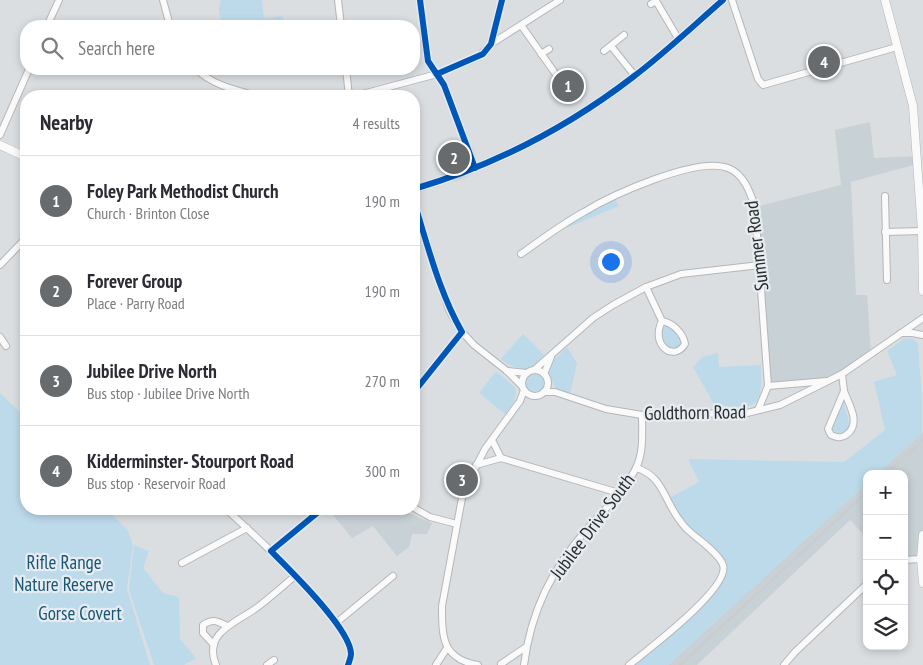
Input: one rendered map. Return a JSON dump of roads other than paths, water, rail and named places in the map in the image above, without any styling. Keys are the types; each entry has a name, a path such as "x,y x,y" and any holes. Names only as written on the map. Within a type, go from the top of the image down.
{"main road":[{"path":"420,187 475,168 525,145 579,115 635,76 679,40 723,0"},
{"path":"885,0 913,106 920,155 923,291"},
{"path":"0,145 20,153"},
{"path":"923,535 921,559 923,583"}],"street":[{"path":"50,20 59,0"},
{"path":"163,0 168,20"},
{"path":"338,0 340,20"},
{"path":"420,0 428,61 444,85 475,168"},
{"path":"491,44 502,0"},
{"path":"377,90 437,74 478,57 491,44 560,0"},
{"path":"732,0 758,79 763,85 897,46"},
{"path":"655,2 679,40"},
{"path":"521,26 557,76"},
{"path":"604,51 624,35"},
{"path":"611,46 635,76"},
{"path":"541,54 549,49"},
{"path":"0,136 26,75"},
{"path":"203,75 235,90"},
{"path":"347,75 348,90"},
{"name":"Summer Road","path":"521,254 585,212 630,189 693,168 716,166 726,167 734,171 742,178 756,207 768,386 758,410"},
{"path":"884,196 887,280"},
{"path":"420,221 450,312 462,332 474,346 507,371 531,395"},
{"path":"886,232 922,231"},
{"path":"0,266 20,244"},
{"path":"478,665 466,664 454,657 447,648 442,623 442,606 462,498 476,465 520,401 523,378 551,356 593,318 646,287 681,274 760,265"},
{"path":"646,287 662,321 658,336 660,343 665,349 672,352 682,348 685,344 680,333 670,323 662,321"},
{"name":"Goldthorn Road","path":"544,392 555,392 606,409 642,415 747,413 780,405 831,380 923,318"},
{"path":"420,384 462,332"},
{"path":"900,333 923,335"},
{"path":"0,337 6,346"},
{"path":"520,401 531,395 538,395 544,392 547,385 545,376 551,356"},
{"path":"534,370 545,376 555,392"},
{"path":"507,371 527,373"},
{"path":"842,374 844,390 854,420 853,429 844,437 836,438 831,435 828,429 844,390"},
{"name":"Goldthorn Road","path":"768,386 831,380"},
{"name":"Jubilee Drive South","path":"524,665 533,620 544,591 559,565 581,536 619,493 636,468 641,454 642,415"},
{"path":"492,440 501,458"},
{"path":"476,465 501,458 619,493"},
{"path":"629,665 694,612 721,578 724,569 719,558 686,529 673,511 657,481 646,470 636,468"},
{"path":"420,511 430,517 457,524"},
{"path":"232,515 271,551 336,623 346,639 351,653 348,665"},
{"path":"271,551 315,515"},
{"path":"182,563 246,528"},
{"path":"908,560 921,559"},
{"path":"216,665 214,645 219,634 227,626 258,608 295,576"},
{"path":"336,623 393,576"},
{"path":"777,665 786,663 863,588"},
{"path":"214,645 203,633 203,625 209,621 217,621 227,626"},
{"path":"436,665 447,648"},
{"path":"500,665 526,648"},
{"path":"267,665 274,660"}],"railway":[{"path":"890,470 923,440"},
{"path":"680,665 863,496"}],"place":[{"name":"Kidderminster- Stourport Road","path":"824,62"},
{"name":"Foley Park Methodist Church","path":"568,86"},
{"name":"Forever Group","path":"454,158"},
{"name":"Jubilee Drive North","path":"462,480"}],"park label":[{"name":"Rifle Range Nature Reserve","path":"64,573"},
{"name":"Gorse Covert","path":"80,613"}]}
